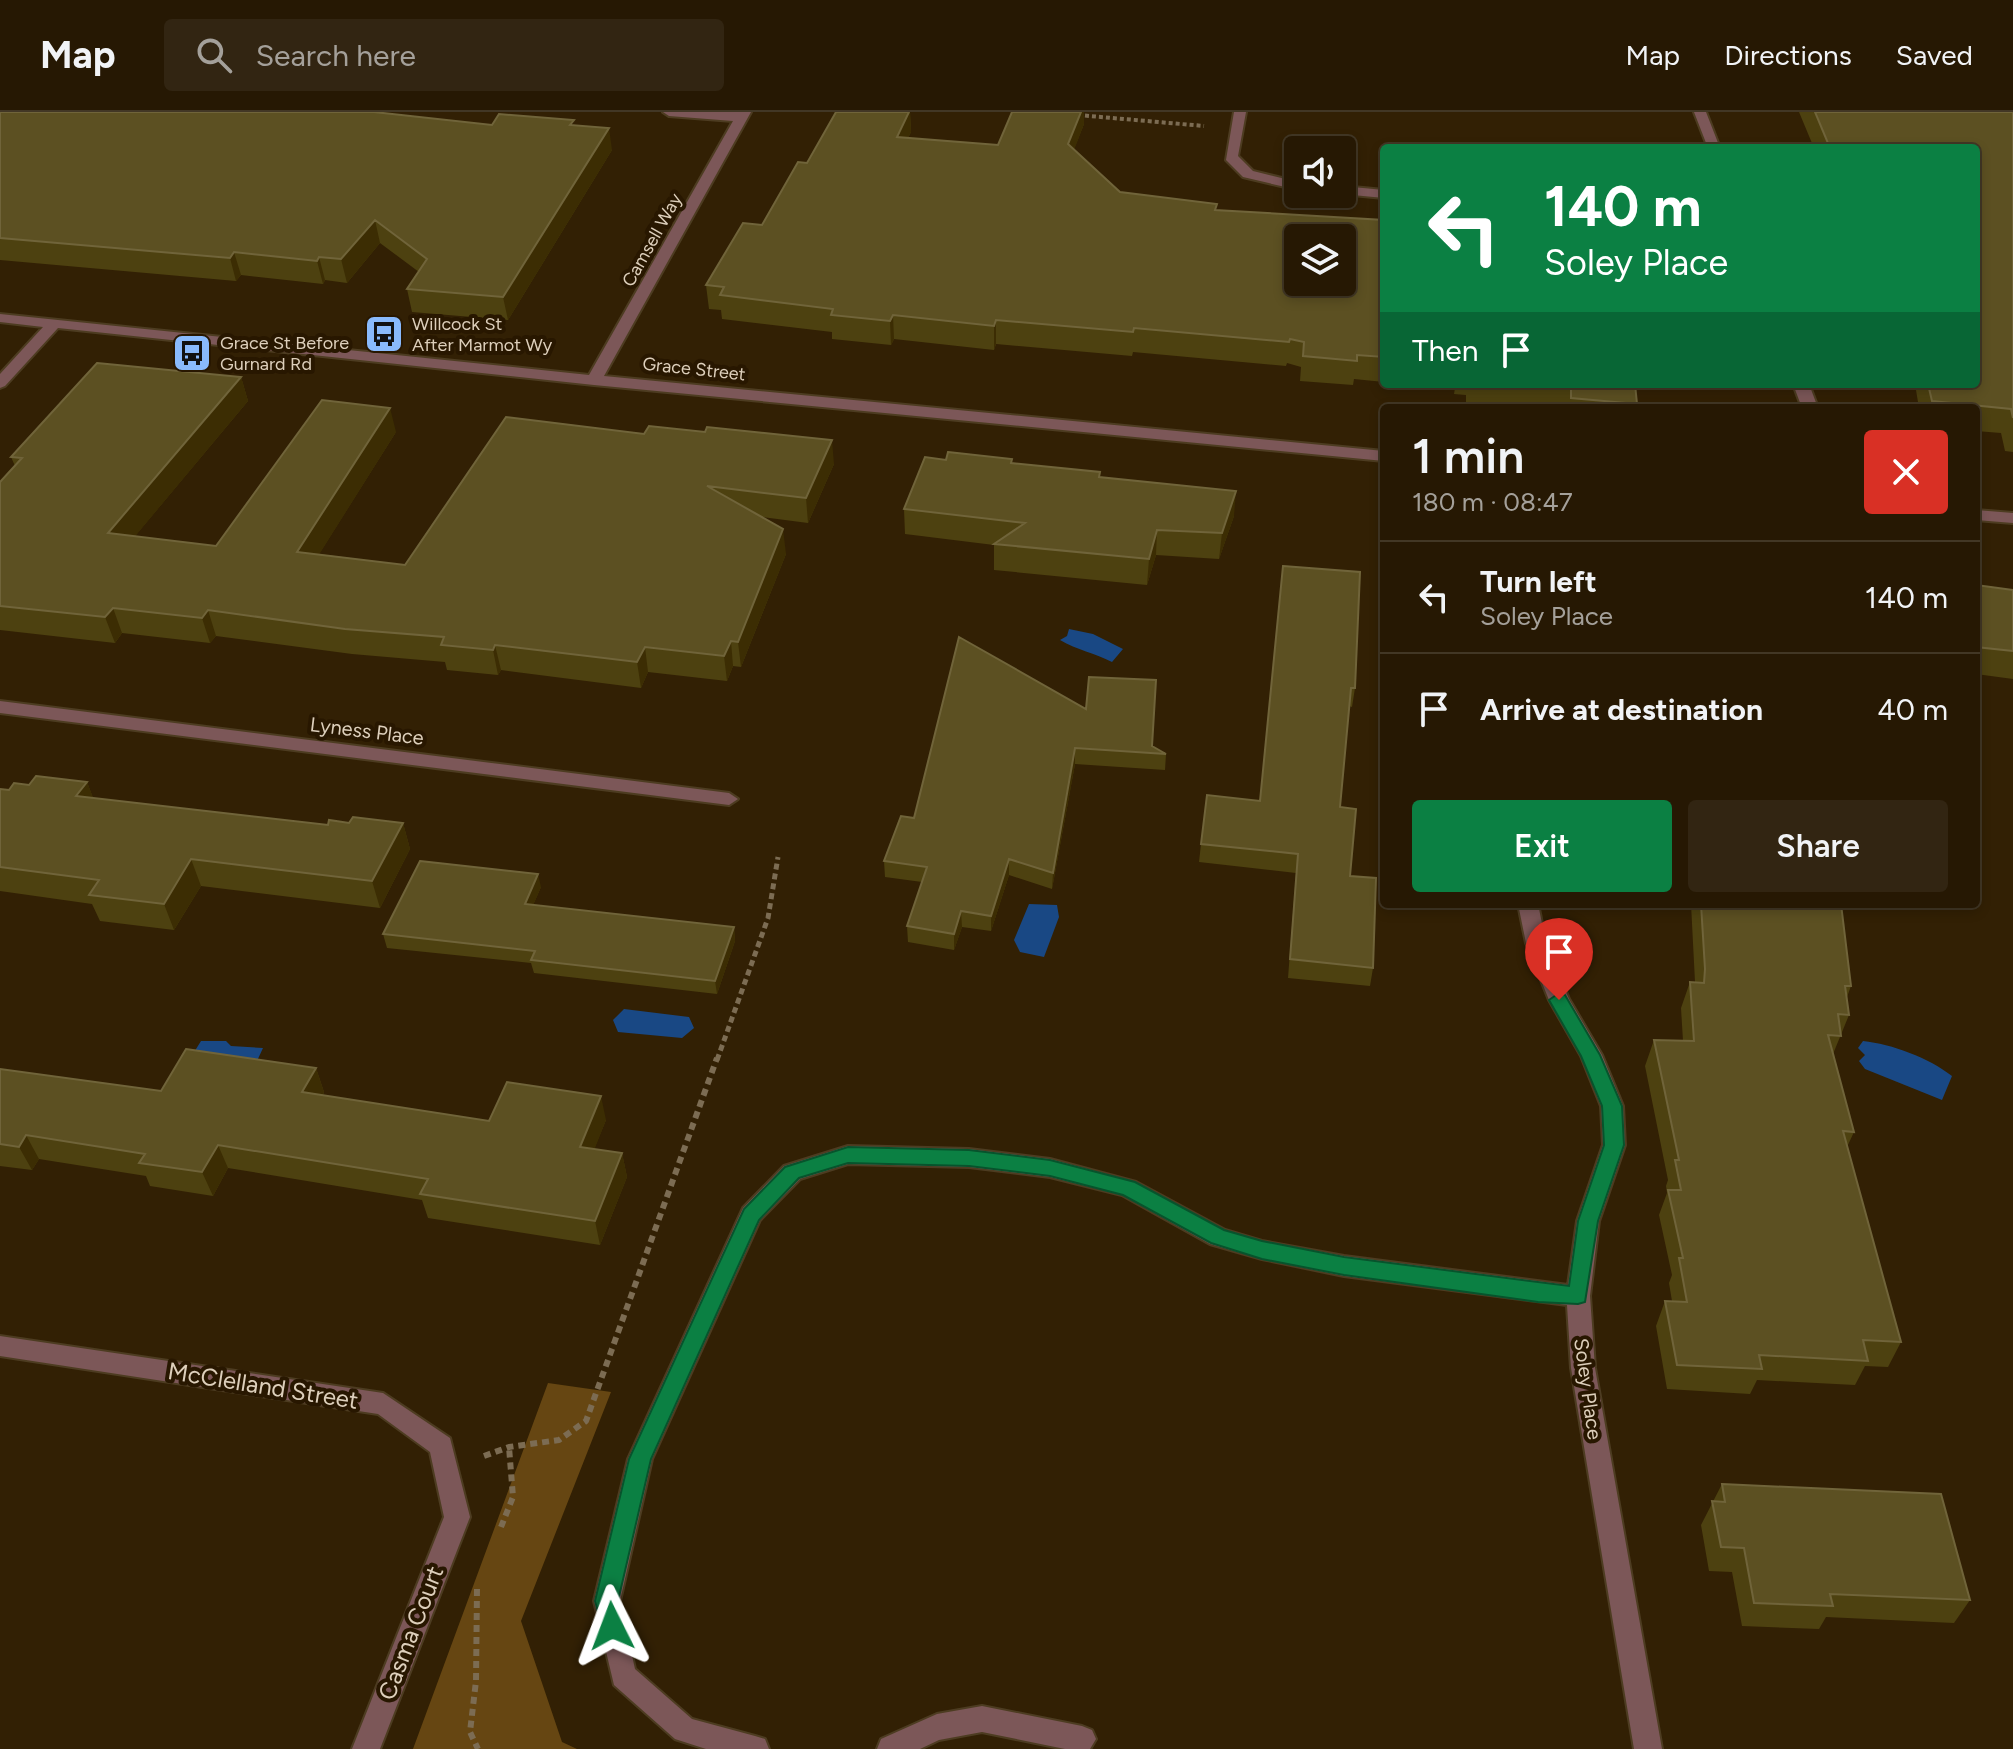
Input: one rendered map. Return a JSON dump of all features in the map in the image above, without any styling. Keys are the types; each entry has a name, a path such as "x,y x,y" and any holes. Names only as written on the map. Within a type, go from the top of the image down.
{"street":[{"name":"Camsell Way","path":"594,380 743,115 669,112"},
{"path":"1240,112 1231,157 1248,174 1284,183"},
{"path":"1700,112 1712,144"},
{"path":"1356,191 1380,194"},
{"name":"Grace Street","path":"0,318 594,380 1380,456"},
{"path":"0,383 55,323"},
{"path":"1980,515 2013,518"},
{"name":"Lyness Place","path":"0,707 729,799"},
{"name":"Soley Place","path":"1529,908 1536,943 1559,1000 1591,1055 1612,1106 1614,1145 1588,1221 1578,1296 1583,1368 1648,1749"},
{"path":"755,1749 685,1730 623,1676 607,1601 640,1459 751,1214 792,1172 848,1155 969,1158 1050,1168 1128,1188 1218,1237 1272,1252 1389,1272 1578,1296"},
{"name":"McClelland Street","path":"0,1346 383,1404 441,1446 457,1517"},
{"name":"Casma Court","path":"366,1749 457,1517"},
{"path":"891,1749 937,1727 982,1719 1082,1739"}],"path":[{"path":"1067,115 1236,129"},
{"path":"446,1471 509,1447 559,1440 586,1421 768,918 778,857"},
{"path":"498,1536 513,1497 509,1447"},
{"path":"478,1749 470,1732 476,1681 477,1589 482,1576"}],"shaded area":[{"path":"548,1383 611,1392 521,1621 562,1742 577,1749 413,1749"}],"water":[{"path":"1069,629 1093,634 1123,649 1112,662 1060,640 1067,636"},
{"path":"1029,904 1057,905 1059,917 1044,957 1020,952 1014,940"},
{"path":"624,1009 689,1017 694,1028 682,1038 618,1032 613,1020"},
{"path":"201,1041 226,1041 231,1046 263,1048 251,1074 188,1062"},
{"path":"1863,1041 1910,1053 1952,1076 1942,1100 1865,1069 1859,1061 1865,1055 1858,1048"}],"building":[{"path":"0,112 374,112 492,125 499,114 574,120 570,125 609,128 503,297 407,289 427,259 375,220 341,259 319,257 317,261 234,252 230,258 0,238"},
{"path":"836,112 909,112 897,137 998,145 1012,112 1081,112 1068,144 1120,192 1217,204 1215,210 1380,220 1380,357 1357,355 1357,361 1303,356 1304,342 1290,339 1289,342 1134,328 1133,332 996,320 994,326 893,315 890,321 831,315 833,309 720,295 724,287 706,285 743,223 762,225 798,162 807,163"},
{"path":"1815,112 2013,112 2013,418 2011,409 1932,401 1929,388 1980,388 1980,144 1828,144"},
{"path":"97,363 241,377 108,533 216,546 322,400 390,408 297,552 405,565 506,417 644,434 649,426 705,432 707,427 832,440 806,498 707,486 783,529 738,642 731,641 724,656 645,647 637,662 495,645 493,650 441,645 444,637 345,629 208,610 202,618 113,608 105,617 0,606 0,482 22,458 11,457"},
{"path":"1571,388 1635,388 1637,404 1571,398"},
{"path":"948,452 1012,459 1011,463 1100,472 1099,477 1236,491 1222,533 1157,530 1149,559 994,544 1025,523 904,509 925,457 946,460"},
{"path":"1283,566 1360,572 1355,688 1351,688 1340,807 1356,809 1350,876 1376,878 1373,968 1290,959 1298,854 1201,844 1207,795 1260,801"},
{"path":"1980,586 2013,590 2013,651 1980,647"},
{"path":"959,637 1086,709 1089,677 1156,680 1152,746 1166,754 1075,748 1053,873 1009,859 991,916 961,911 954,934 907,926 927,867 884,861 901,816 914,818"},
{"path":"36,776 87,782 76,796 328,825 329,820 349,823 353,817 403,823 372,881 191,859 164,904 89,895 99,880 0,867 0,789 9,790 14,783 29,785"},
{"path":"420,861 538,874 525,904 734,927 715,981 531,960 535,951 383,934"},
{"path":"1701,908 1841,908 1851,986 1845,986 1849,1015 1838,1014 1841,1036 1828,1035 1854,1132 1843,1131 1901,1342 1863,1340 1868,1361 1759,1355 1762,1369 1677,1365 1665,1301 1687,1302 1679,1258 1683,1258 1668,1190 1681,1190 1675,1160 1679,1160 1654,1040 1694,1041 1690,982 1704,983"},
{"path":"186,1049 316,1068 302,1092 489,1121 507,1082 601,1096 580,1147 622,1153 595,1221 420,1194 428,1179 218,1145 202,1172 139,1163 145,1154 26,1135 19,1147 0,1144 0,1069 161,1091"},
{"path":"1722,1484 1941,1494 1970,1600 1830,1594 1833,1606 1754,1603 1744,1548 1721,1547 1712,1501 1725,1502"}],"place":[{"name":"Willcock St After Marmot Wy","path":"384,334"},
{"name":"Grace St Before Gurnard Rd","path":"192,353"}],"route":[{"path":"612,1626 607,1601 640,1459 751,1214 792,1172 848,1155 969,1158 1050,1168 1128,1188 1218,1237 1281,1255 1538,1293 1578,1296 1588,1221 1614,1145 1612,1106 1591,1055 1559,1000"}]}
